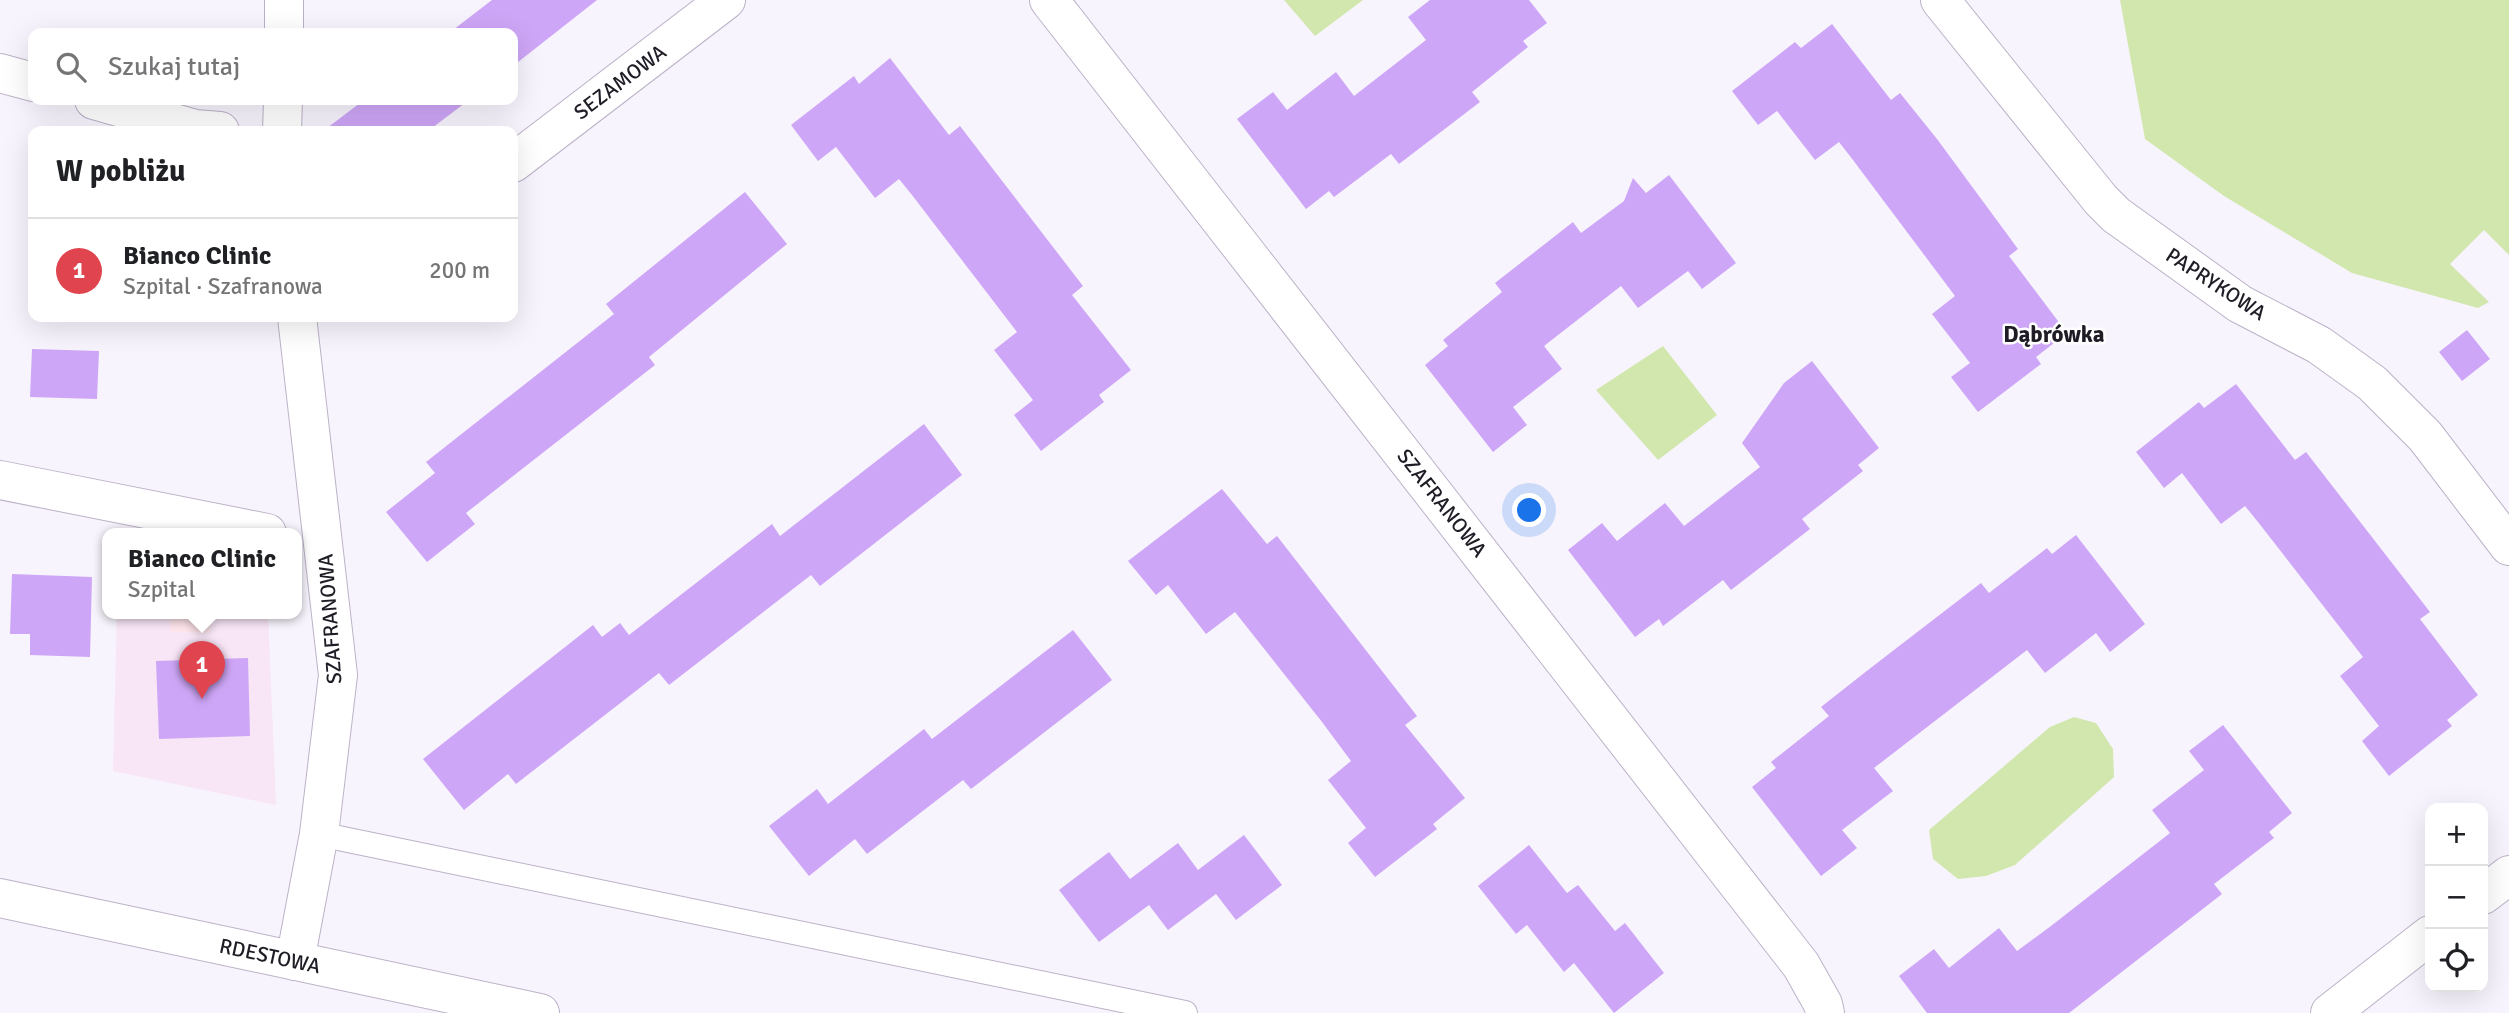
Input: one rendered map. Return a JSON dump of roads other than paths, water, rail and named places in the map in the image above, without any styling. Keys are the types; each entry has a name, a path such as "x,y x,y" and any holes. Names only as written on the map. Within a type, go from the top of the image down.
{"street":[{"name":"SEZAMOWA","path":"518,159 726,0"},
{"name":"SZAFRANOWA","path":"1049,0 1801,965 1823,1004 1825,1013"},
{"name":"PAPRYKOWA","path":"1940,0 2101,200 2116,215 2240,304 2319,345 2372,383 2425,436 2509,546"},
{"path":"0,73 28,81"},
{"path":"111,105 185,126"},
{"path":"282,126 283,105"},
{"name":"SZAFRANOWA","path":"295,961 319,834 338,675 311,541 297,322"},
{"path":"0,480 242,528"},
{"path":"2488,891 2509,875"},
{"name":"RDESTOWA","path":"0,898 540,1013"},
{"path":"2330,1013 2425,939"}],"lane":[{"path":"319,834 1185,1013"}],"place":[{"name":"Bianco Clinic","path":"202,699"}],"district":[{"name":"Dąbrówka","path":"2054,334"}]}
